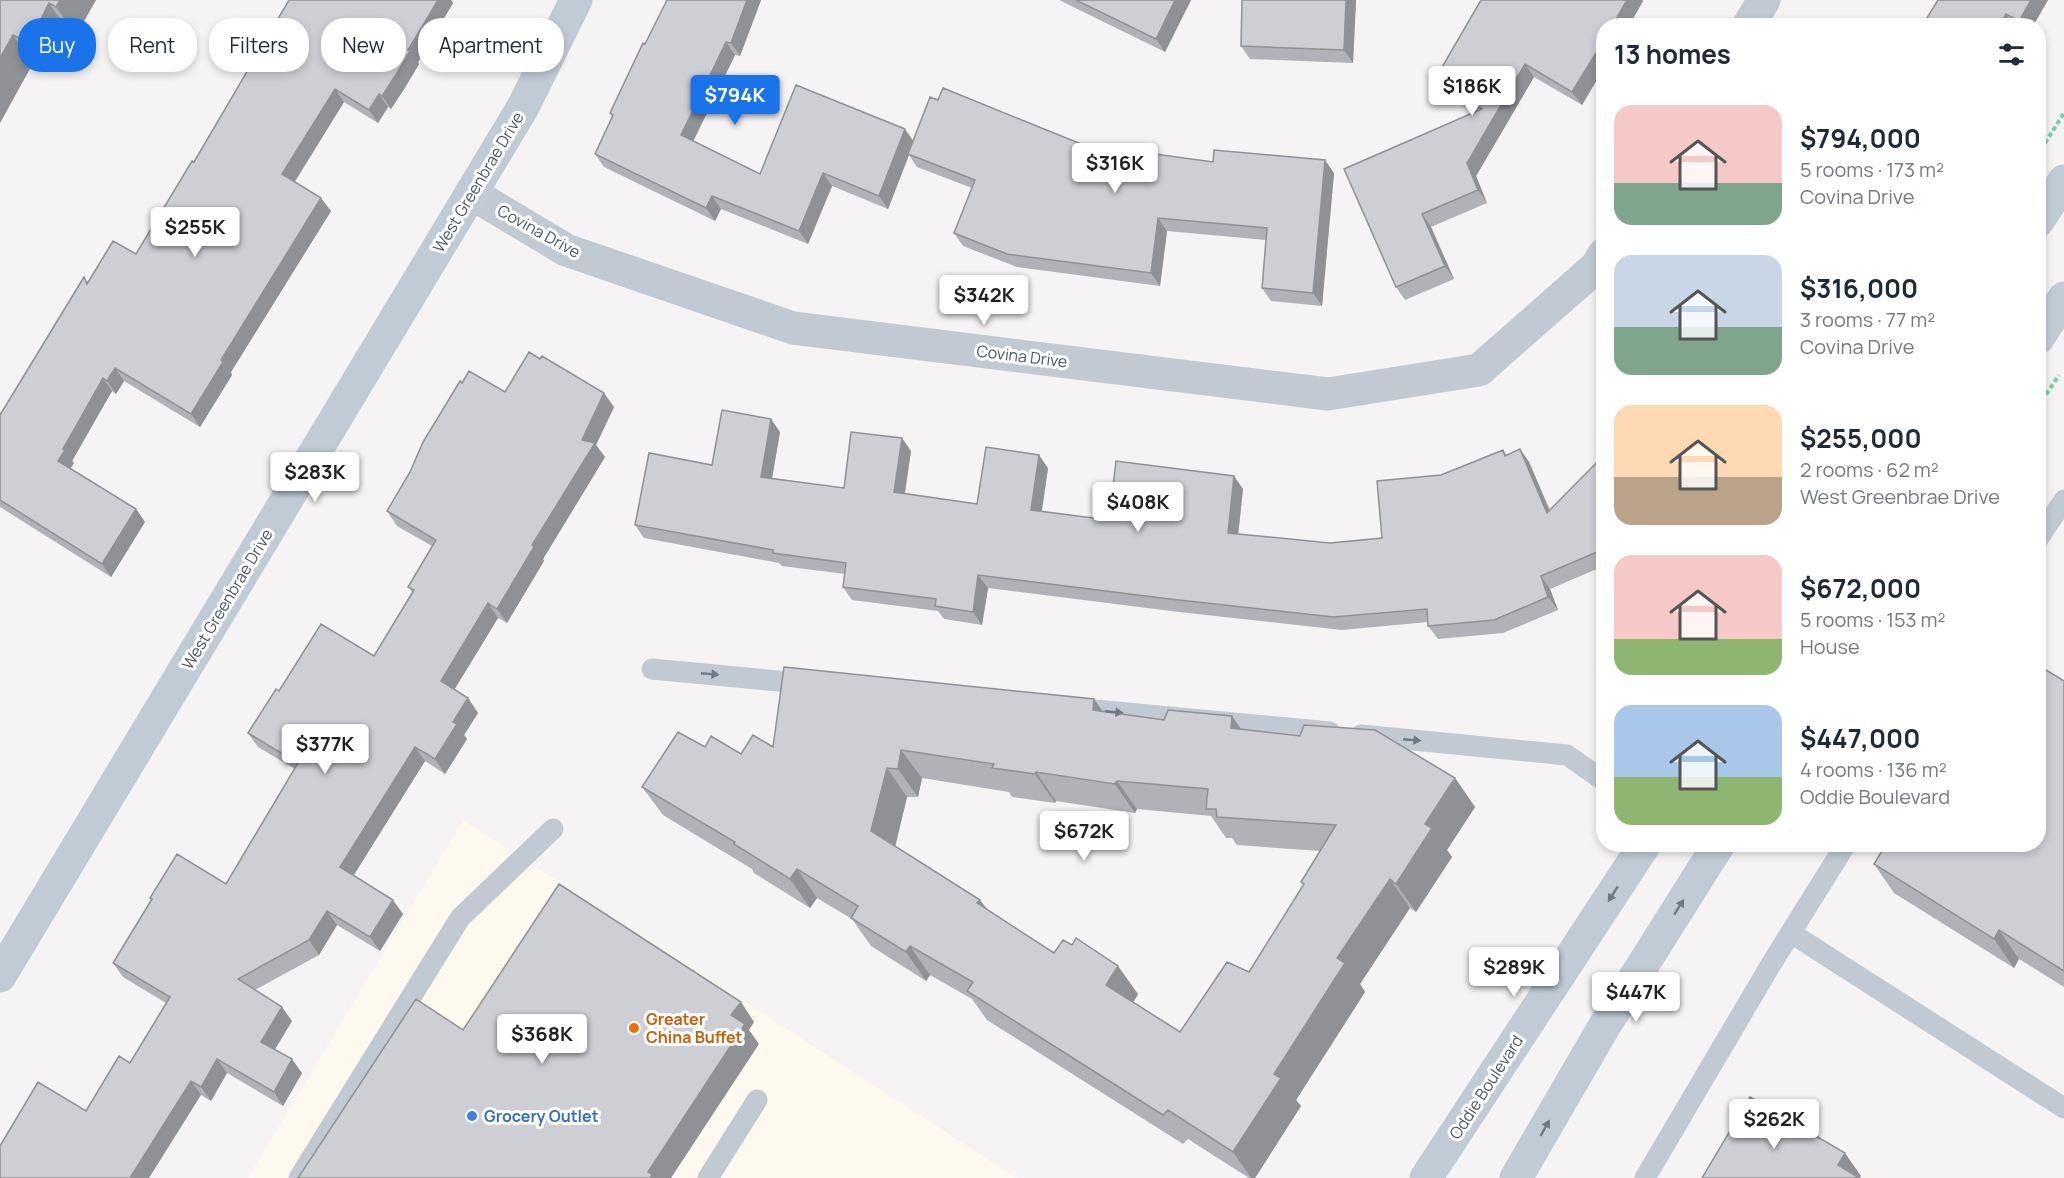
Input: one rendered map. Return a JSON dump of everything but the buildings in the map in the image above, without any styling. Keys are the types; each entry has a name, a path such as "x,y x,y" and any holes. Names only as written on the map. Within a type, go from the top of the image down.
{"street":[{"name":"West Greenbrae Drive","path":"0,976 523,107 576,0"},
{"path":"1753,18 1764,0"},
{"path":"2046,209 2064,181"},
{"name":"Covina Drive","path":"471,193 566,250 793,328 1328,394 1479,370 1596,267"},
{"path":"2046,326 2064,298"},
{"name":"Oddie Boulevard","path":"1426,1178 1640,852"},
{"path":"1516,1178 1605,1025 1714,852"}],"lane":[{"path":"2046,527 2064,500"},
{"path":"652,669 830,686"},
{"path":"1056,707 1567,754 1596,775"},
{"path":"299,1178 460,918 553,829"},
{"path":"1645,1178 1841,852"},
{"path":"1791,933 2064,1108"},
{"path":"708,1178 757,1100"}],"path":[{"path":"2046,141 2064,113"},
{"path":"2046,395 2064,367"}],"shaded area":[{"path":"463,820 1017,1178 248,1178"}],"place":[{"name":"Greater China Buffet","path":"634,1028"},
{"name":"Grocery Outlet","path":"472,1116"}]}
